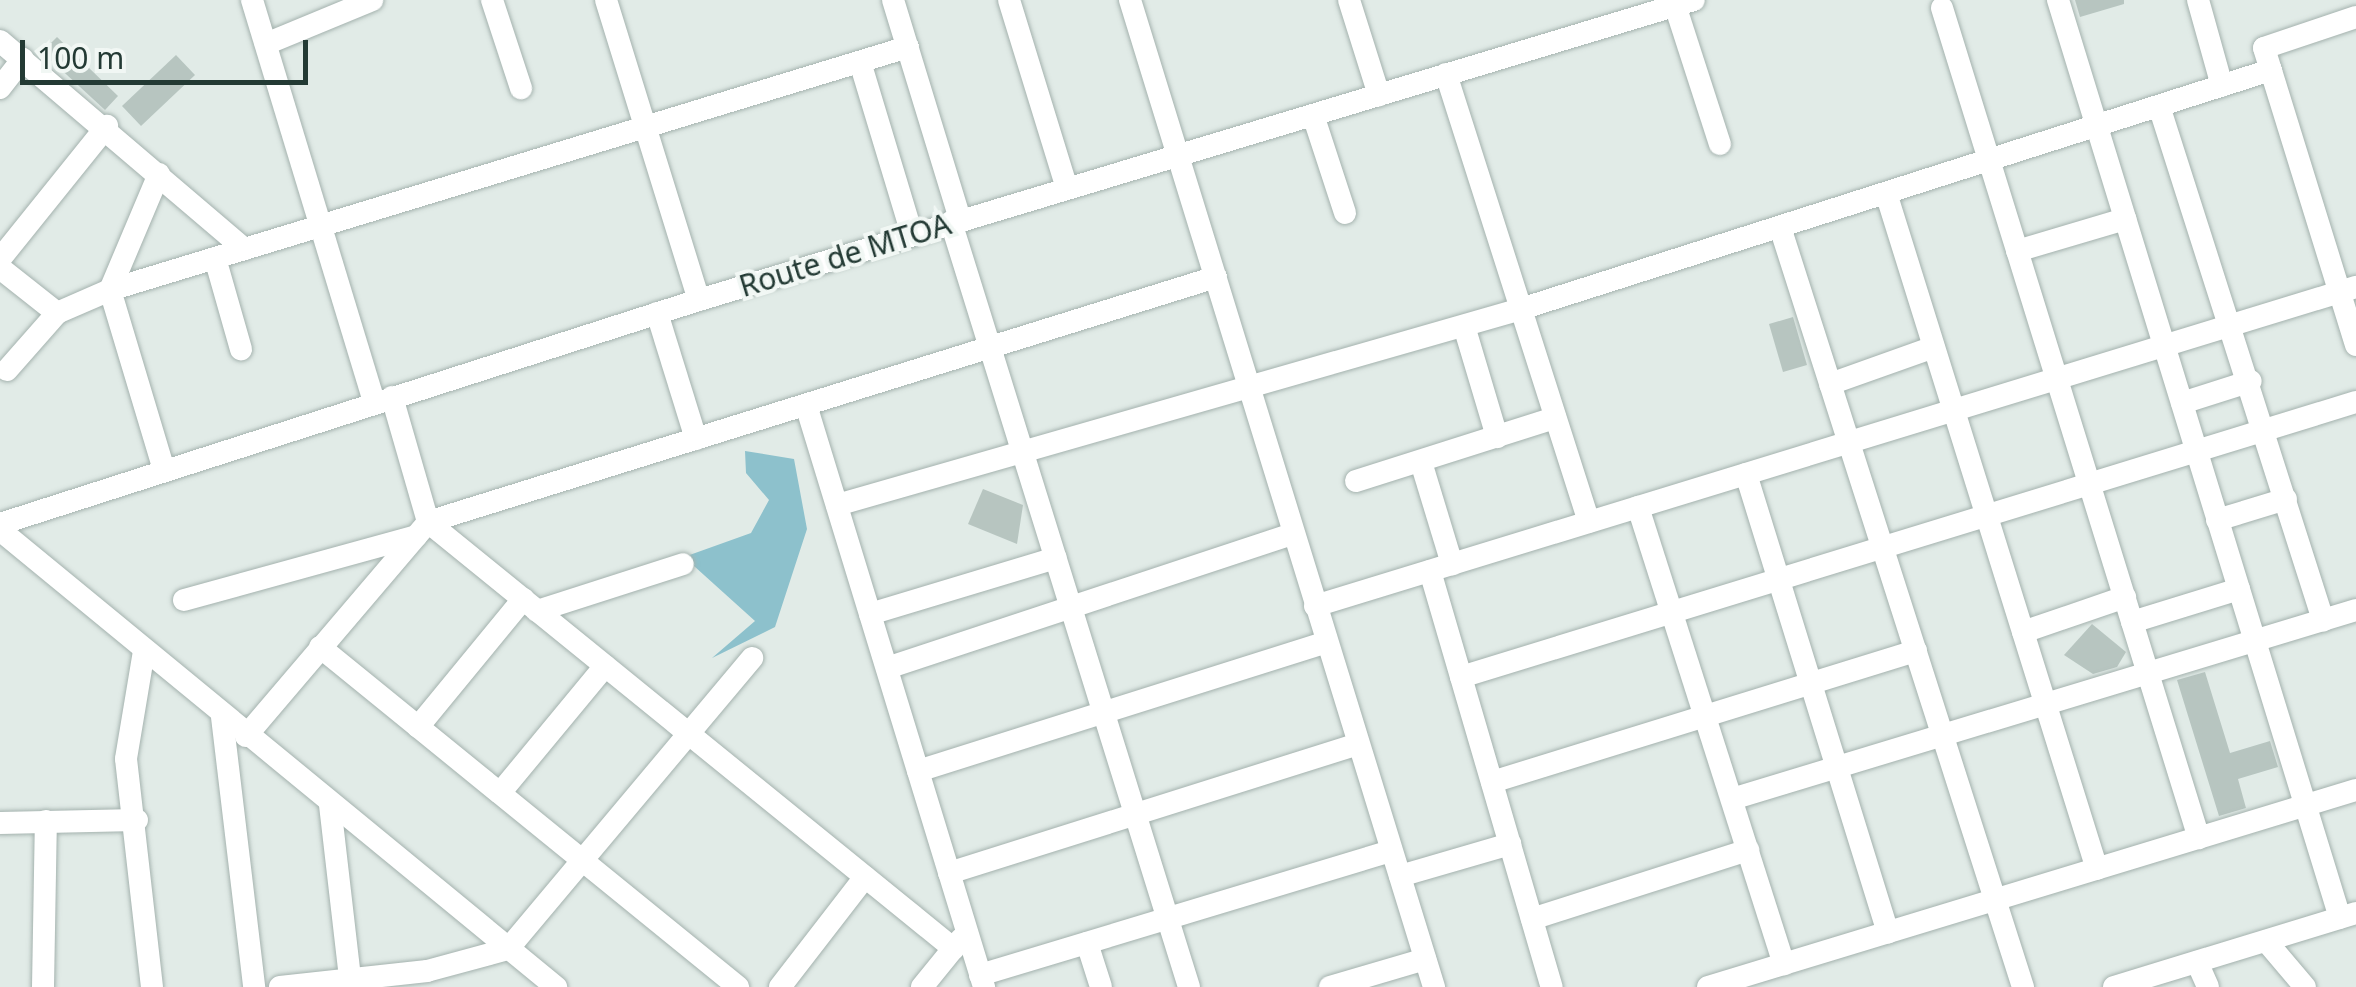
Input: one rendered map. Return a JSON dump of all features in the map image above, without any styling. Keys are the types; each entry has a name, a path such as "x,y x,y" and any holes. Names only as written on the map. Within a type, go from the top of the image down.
{"street":[{"path":"252,0 422,529 530,605 865,877 960,940"},
{"path":"266,44 373,0"},
{"path":"492,0 521,88"},
{"path":"606,0 699,300"},
{"path":"893,0 990,348 1189,987"},
{"path":"1009,0 1067,188"},
{"path":"1130,0 1434,987"},
{"path":"1349,0 1378,95"},
{"path":"2058,0 2305,805 2348,916 2114,987"},
{"path":"2198,0 2222,86"},
{"path":"1684,3 1720,144"},
{"name":"Route de MTOA","path":"0,527 164,470 657,313 1684,3"},
{"path":"1942,8 2200,838"},
{"path":"2356,17 2264,48 2348,289 2356,345"},
{"path":"0,42 108,126 244,248"},
{"path":"7,370 57,313 110,290 646,130 908,47"},
{"path":"0,88 23,59"},
{"path":"860,62 912,234"},
{"path":"837,505 1521,310 2271,70"},
{"path":"1446,74 1589,522"},
{"path":"2159,106 2232,322 2323,620"},
{"path":"1313,114 1345,213"},
{"path":"0,259 108,126"},
{"path":"159,174 110,290 164,470"},
{"path":"1886,193 2097,869"},
{"path":"2018,251 2126,219"},
{"path":"1780,227 2023,987"},
{"path":"215,258 241,349"},
{"path":"0,268 57,313"},
{"path":"184,600 422,529 1216,277"},
{"path":"1315,606 2348,289"},
{"path":"657,313 696,439"},
{"path":"1464,326 1496,437"},
{"path":"1830,384 1934,348"},
{"path":"2182,403 2250,381"},
{"path":"1461,677 2356,402"},
{"path":"806,405 949,873 960,940 982,981 1087,942 1392,851"},
{"path":"1356,481 1555,418"},
{"path":"1421,462 1461,677 1552,987"},
{"path":"1746,474 1888,932"},
{"path":"2217,520 2286,499"},
{"path":"1638,507 1784,964"},
{"path":"0,527 222,717 556,987"},
{"path":"246,736 422,529"},
{"path":"887,668 1293,534"},
{"path":"870,614 1056,558"},
{"path":"418,727 530,605 683,564"},
{"path":"2132,622 2239,589"},
{"path":"2023,632 2125,597"},
{"path":"1732,799 2356,610"},
{"path":"918,771 1326,642"},
{"path":"320,646 738,987"},
{"path":"144,651 126,759 137,820 152,987"},
{"path":"1492,782 1916,651"},
{"path":"280,987 350,979 427,979 508,948 752,658"},
{"path":"500,793 605,666"},
{"path":"222,717 254,987"},
{"path":"949,873 1358,744"},
{"path":"1708,987 2356,790"},
{"path":"330,806 350,979"},
{"path":"0,823 137,820"},
{"path":"43,987 46,821"},
{"path":"1400,876 1510,844"},
{"path":"1532,919 1748,850"},
{"path":"780,987 865,877"},
{"path":"922,987 960,940"},
{"path":"2266,940 2305,987"},
{"path":"1087,942 1101,987"},
{"path":"1330,987 1426,959"},
{"path":"2197,962 2208,987"}],"water":[{"path":"745,451 794,459 807,529 775,627 712,658 755,621 684,557 751,533 769,500 746,473"}],"building":[{"path":"2075,0 2124,0 2124,4 2080,17"},
{"path":"57,37 118,96 105,110 42,52"},
{"path":"176,55 195,75 141,126 122,106"},
{"path":"1793,317 1807,365 1783,372 1769,324"},
{"path":"983,489 1023,505 1017,544 968,524"},
{"path":"2092,624 2126,652 2117,667 2093,674 2064,655"},
{"path":"2205,672 2230,753 2270,741 2278,767 2238,779 2246,808 2219,816 2177,680"}]}
